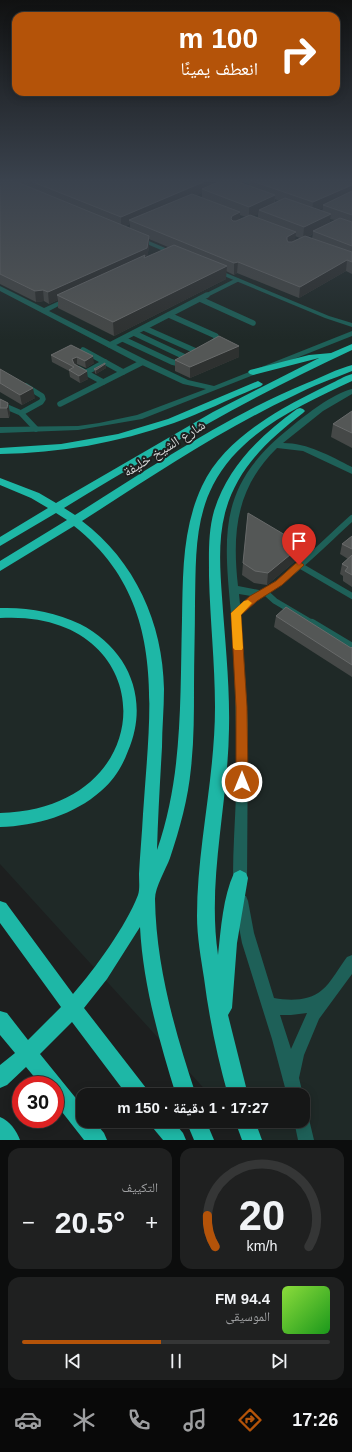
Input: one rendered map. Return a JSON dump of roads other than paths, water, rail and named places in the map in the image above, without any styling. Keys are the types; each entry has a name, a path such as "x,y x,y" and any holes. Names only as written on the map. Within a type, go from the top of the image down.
{"highway":[{"name":"شارع الشيخ خليفة","path":"0,542 205,420 333,355 352,348"},
{"path":"253,372 306,358 333,355"},
{"name":"شارع الشيخ خليفة","path":"0,568 221,430 291,393 352,368"},
{"path":"0,1078 56,1026 82,997 104,968 139,910 164,854 179,800 186,751 192,529 198,506 210,480 221,463 250,434 266,422 352,377"},
{"path":"0,451 69,447 129,435 161,425 262,383 283,380"},
{"path":"236,1088 222,1030 208,948 206,910 208,874 218,801 222,729 214,549 217,520 225,492 234,475 246,459 273,431 307,406 321,392"},
{"path":"0,481 37,497 60,510 86,528 112,555 134,587 149,624 156,659 157,689 147,867 147,910 151,956 160,1006 173,1058 184,1088"},
{"path":"0,613 29,614 53,618 75,627 95,639 111,654 123,672 130,693 132,715 127,739 117,762 102,780 83,796 60,808 35,817 9,821 0,820"},
{"path":"222,1030 226,948 232,911 240,878"},
{"path":"0,909 37,961 134,1088"},
{"path":"0,923 37,961"},
{"path":"0,1020 46,1076"},
{"path":"64,1099 97,1140"},
{"path":"0,1127 10,1140"},
{"path":"166,1128 176,1140"},
{"path":"199,1128 204,1140"},
{"path":"248,1128 252,1140"}],"street":[{"path":"129,234 178,255"},
{"path":"164,255 171,252"},
{"path":"208,267 352,326"},
{"path":"0,288 45,310 142,362 186,382 215,388"},
{"path":"45,310 80,294"},
{"path":"327,317 340,327 341,332 338,338"},
{"path":"0,430 78,428 119,422 157,411 352,333"},
{"path":"186,382 189,391 187,399"},
{"path":"293,1088 269,1005 248,942 242,915 240,878 242,741 231,537 236,507 246,482 264,457 275,445 294,429 326,405 352,390"},
{"path":"294,429 296,436 308,448"},
{"path":"275,445 308,448 352,471"},
{"path":"233,589 262,593"},
{"path":"236,613 262,593"},
{"path":"291,1078 296,1055 304,1033 326,996 352,962"},
{"path":"269,1005 284,1009 299,1008 313,1004 326,996"},
{"path":"303,1128 306,1140"}],"lane":[{"path":"110,345 237,280"},
{"path":"200,299 253,323"},
{"path":"169,315 216,336 216,341 209,345"},
{"path":"144,328 198,352"},
{"path":"134,333 187,358"},
{"path":"123,338 172,362 178,362 204,348"},
{"path":"83,350 123,372"},
{"path":"85,372 105,362"},
{"path":"60,404 142,362"},
{"path":"77,368 103,382"},
{"path":"18,381 43,397 41,402 21,413"},
{"path":"0,404 21,413 36,429"},
{"path":"352,518 279,583 262,593 352,647"},
{"path":"299,565 352,596"}]}
